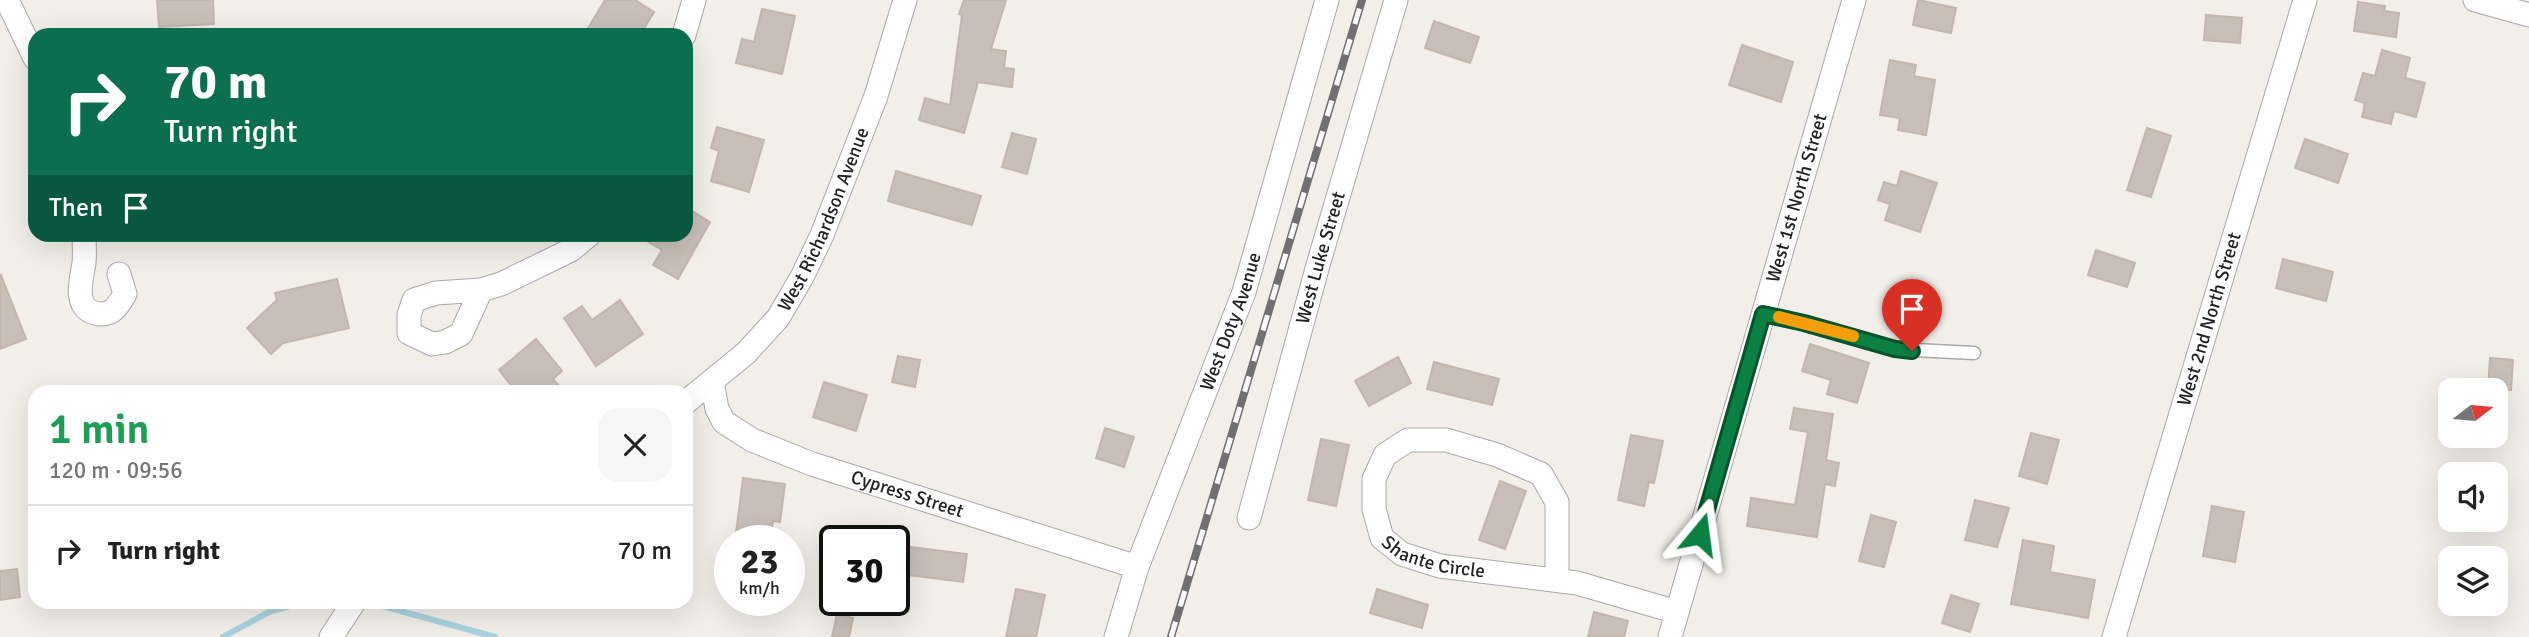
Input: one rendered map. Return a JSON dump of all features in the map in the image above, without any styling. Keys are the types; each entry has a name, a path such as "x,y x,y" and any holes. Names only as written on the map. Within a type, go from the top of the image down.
{"street":[{"path":"7,0 28,44"},
{"path":"686,28 694,0"},
{"name":"West Richardson Avenue","path":"693,397 746,353 778,318 802,277 822,235 876,96 905,0"},
{"name":"West Doty Avenue","path":"1116,637 1137,567 1244,292 1327,0"},
{"name":"West Luke Street","path":"1249,518 1318,265 1396,0"},
{"name":"West 1st North Street","path":"1670,637 1854,0"},
{"name":"West 2nd North Street","path":"2114,637 2305,0"},
{"path":"2475,0 2529,15"},
{"path":"84,242 79,298 87,309 97,314 106,314 115,309 125,294 119,274"},
{"path":"481,290 519,277 571,250 580,242"},
{"name":"Cypress Street","path":"712,382 717,409 724,422 752,440 813,464 1137,567"},
{"name":"Shante Circle","path":"1557,580 1557,502 1541,474 1497,455 1446,440 1408,440 1385,455 1374,479 1374,509 1382,538 1402,554 1440,566 1577,583 1677,612"},
{"path":"331,637 349,609"}],"lane":[{"path":"1763,314 1895,349 1974,353"}],"building":[{"path":"157,0 213,0 214,24 159,27"},
{"path":"605,0 635,0 654,12 644,28 588,28"},
{"path":"964,0 1006,0 991,49 1006,51 1004,68 1014,69 1012,87 978,82 964,133 919,120 925,98 950,105 962,15 959,14"},
{"path":"1918,0 1956,8 1951,33 1913,25"},
{"path":"2358,2 2385,6 2384,11 2399,13 2396,37 2354,31"},
{"path":"762,9 795,16 782,74 736,63 742,39 754,42"},
{"path":"2206,15 2242,18 2240,43 2204,40"},
{"path":"1434,21 1479,37 1470,63 1425,48"},
{"path":"1742,45 1793,62 1781,102 1729,85"},
{"path":"2382,50 2410,58 2405,78 2425,83 2416,117 2394,111 2391,124 2362,117 2365,103 2355,100 2363,73 2375,76"},
{"path":"1890,60 1916,65 1914,76 1935,80 1926,135 1898,130 1900,118 1880,115"},
{"path":"717,127 764,140 749,192 711,181 719,151 711,148"},
{"path":"2147,128 2171,136 2151,197 2127,190"},
{"path":"1012,133 1036,139 1027,174 1002,167"},
{"path":"2305,139 2348,154 2338,183 2295,168"},
{"path":"896,171 981,196 972,225 888,201"},
{"path":"1901,171 1937,183 1920,232 1885,220 1890,204 1878,200 1884,182 1897,186"},
{"path":"693,211 710,222 678,279 653,265 662,250 648,242 693,242"},
{"path":"2096,250 2135,263 2127,287 2088,275"},
{"path":"2283,259 2333,272 2326,301 2276,288"},
{"path":"0,276 26,339 0,349"},
{"path":"337,279 349,328 283,343 271,354 247,328 277,300 275,293"},
{"path":"620,300 643,334 596,366 564,318 582,306 592,320"},
{"path":"536,339 562,371 553,379 558,385 511,385 499,370"},
{"path":"1810,344 1869,363 1857,403 1827,394 1831,380 1802,371"},
{"path":"898,356 920,360 915,387 892,382"},
{"path":"1398,357 1411,383 1369,406 1355,381"},
{"path":"2490,358 2513,360 2511,390 2508,390 2508,378 2489,378"},
{"path":"1434,362 1499,379 1492,405 1427,389"},
{"path":"824,382 867,395 856,431 813,417"},
{"path":"1794,408 1833,414 1826,460 1839,463 1835,486 1825,484 1817,537 1747,526 1751,498 1795,505 1808,432 1790,429"},
{"path":"1105,428 1134,437 1124,467 1096,458"},
{"path":"2031,433 2059,440 2047,484 2019,476"},
{"path":"1631,435 1663,441 1654,483 1649,482 1644,506 1618,500"},
{"path":"1321,439 1349,445 1336,506 1308,500"},
{"path":"743,478 785,484 780,522 773,521 772,525 737,525"},
{"path":"1500,481 1526,491 1505,549 1479,540"},
{"path":"1975,500 2009,508 1997,547 1965,540"},
{"path":"2212,506 2244,512 2235,562 2203,556"},
{"path":"1871,515 1896,522 1884,567 1859,561"},
{"path":"2023,540 2054,546 2050,572 2095,580 2088,618 2011,604"},
{"path":"910,547 967,554 963,582 910,575"},
{"path":"17,569 20,597 0,600 0,571"},
{"path":"1016,589 1045,595 1036,637 1006,637"},
{"path":"1377,589 1428,605 1422,628 1370,613"},
{"path":"1951,595 1979,604 1970,632 1942,623"},
{"path":"1594,612 1628,621 1624,637 1588,637"},
{"path":"837,616 853,618 849,637 832,637"}],"waterway":[{"path":"223,637 279,609"},
{"path":"393,609 495,637"}],"railway":[{"path":"1171,637 1362,0"}],"slow traffic":[{"path":"1779,317 1853,336"}],"route":[{"path":"1700,534 1763,314 1895,349 1912,351"}]}
